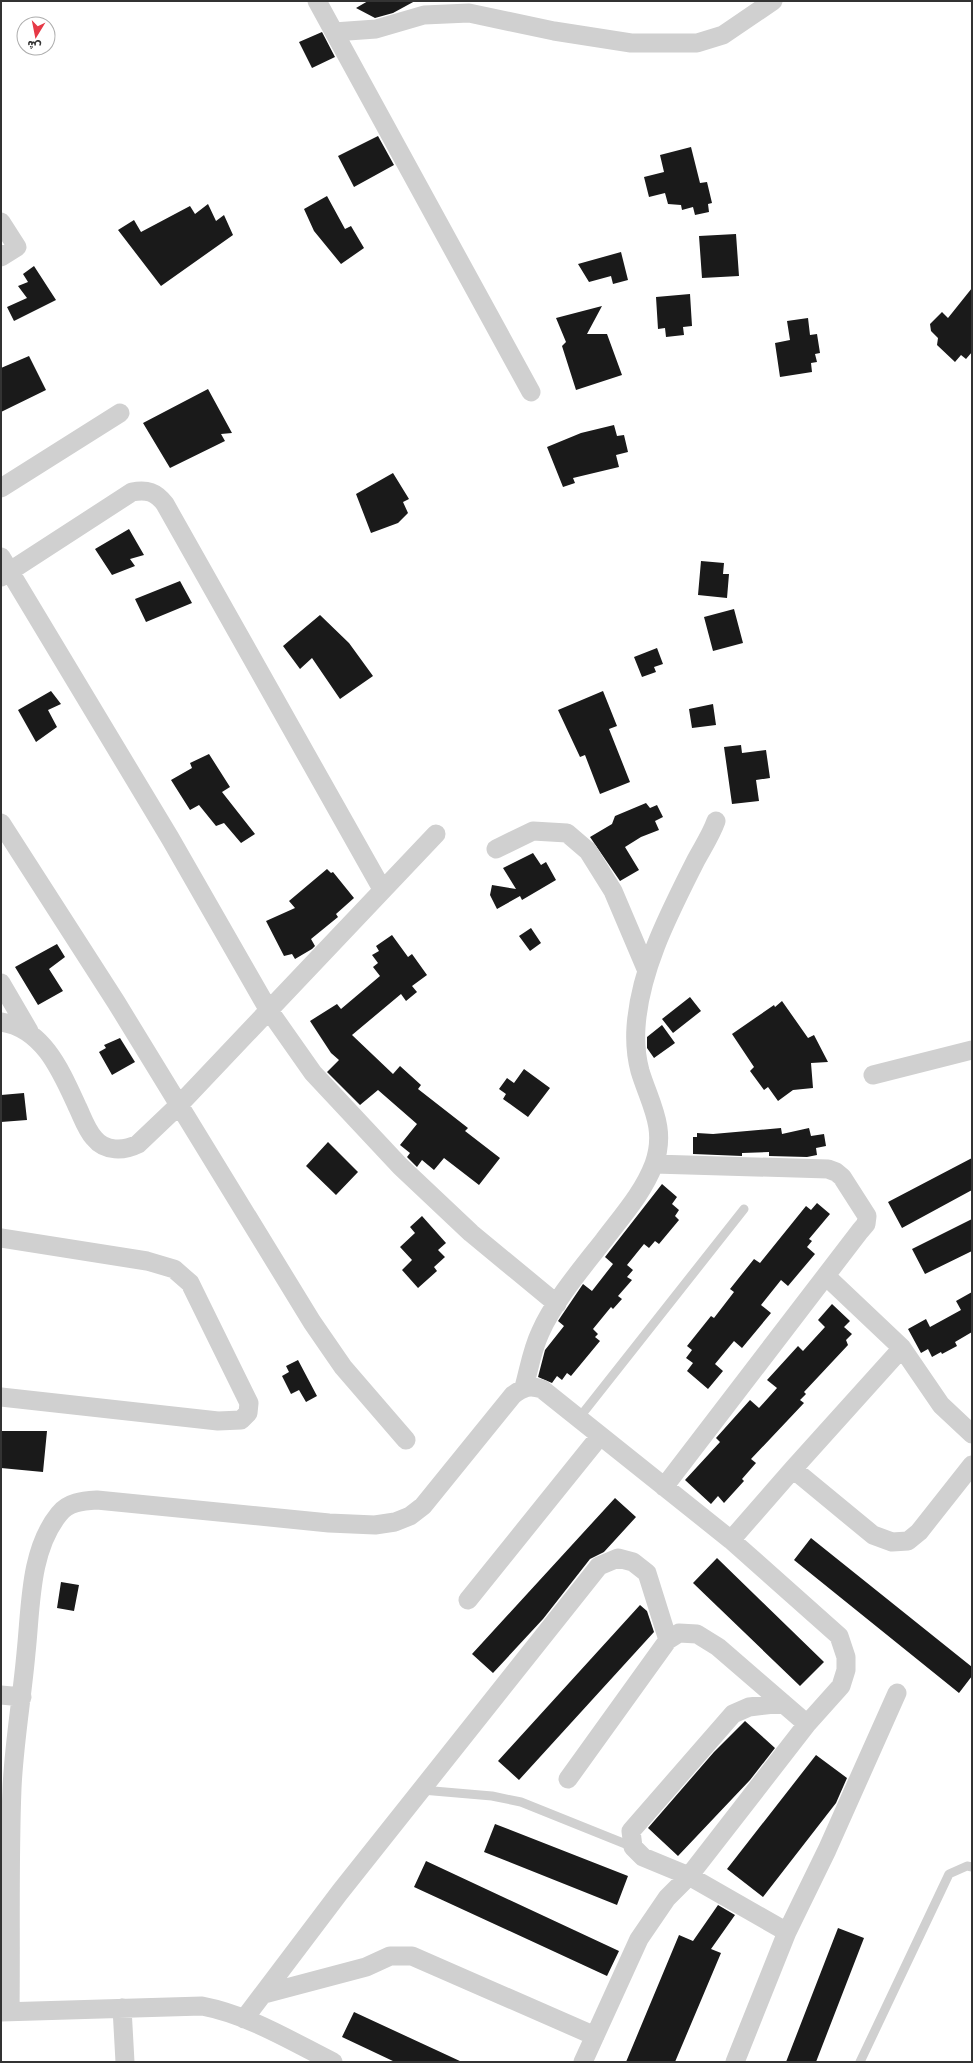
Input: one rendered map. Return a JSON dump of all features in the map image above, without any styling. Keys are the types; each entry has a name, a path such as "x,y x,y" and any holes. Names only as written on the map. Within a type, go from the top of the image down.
{"street":[{"path":"317,1 531,392"},
{"path":"334,32 376,30 424,15 469,13 554,31 631,43 697,43 723,35 773,1"},
{"path":"1,222 17,247 1,256"},
{"path":"1,488 120,413"},
{"path":"382,890 166,504 159,496 152,492 142,490 132,492 4,568 170,838 268,1009 313,1073 400,1166 471,1233 557,1304"},
{"path":"524,1387 540,1332 557,1304 637,1196 647,1180 654,1164 659,1135 656,1113 640,1072 635,1040 638,1004 647,971 676,900 708,840 716,821"},
{"path":"1,823 99,976 312,1322 343,1367 406,1440"},
{"path":"496,849 533,831 567,833 588,851 613,891 647,971"},
{"path":"1,983 29,1031 47,1050 70,1090 86,1126 94,1138 104,1146 121,1150 138,1144 179,1105 268,1009 436,834"},
{"path":"1,1022 19,1026 29,1031"},
{"path":"873,1075 972,1050"},
{"path":"654,1164 828,1169 836,1172 842,1177 866,1216 866,1224 664,1487"},
{"path":"1,1238 147,1261 174,1269 190,1283 248,1403 248,1413 241,1420 218,1421 1,1397"},
{"path":"826,1276 902,1348 940,1405 972,1434"},
{"path":"731,1540 902,1348"},
{"path":"333,2062 244,2019 222,2010 202,2006 5,2012 7,1787 22,1697 35,1572 39,1553 52,1523 59,1512 69,1505 80,1501 97,1500 328,1523 375,1525 396,1522 410,1516 423,1506 513,1394 524,1387 532,1386 542,1389 731,1540 839,1636 846,1657 846,1670 841,1686 807,1724 689,1876 667,1898 639,1939 583,2062"},
{"path":"468,1600 600,1436"},
{"path":"793,1469 873,1534 892,1542 908,1541 919,1532 972,1465"},
{"path":"244,2019 340,1892 599,1566 618,1558 633,1562 647,1573 668,1640"},
{"path":"568,1778 668,1640 679,1633 697,1634 718,1647 807,1724"},
{"path":"735,2062 787,1932 827,1850 897,1694"},
{"path":"1,1695 22,1697"},
{"path":"782,1703 749,1708 733,1714 631,1832 633,1847 643,1857 689,1876 787,1932"},
{"path":"264,1994 366,1967 390,1956 412,1956 595,2036"},
{"path":"122,2008 125,2062"}],"lane":[{"path":"579,1418 744,1209"},
{"path":"422,1790 492,1796 521,1802 633,1847"},
{"path":"860,2062 949,1874 967,1866 972,1867"}],"building":[{"path":"368,1 415,1 393,13 375,18 356,8"},
{"path":"322,32 335,57 312,68 299,42"},
{"path":"378,136 394,165 354,187 338,156"},
{"path":"691,147 700,183 707,182 712,203 708,204 709,212 695,215 693,207 682,210 681,205 668,204 665,193 649,197 644,177 664,172 660,155"},
{"path":"327,196 345,229 351,226 364,248 341,264 314,231 304,209"},
{"path":"208,204 216,221 224,215 233,235 161,286 118,230 134,220 141,232 190,206 195,214"},
{"path":"736,234 739,276 702,278 699,236"},
{"path":"621,252 628,280 613,284 611,276 589,282 578,264"},
{"path":"34,266 56,300 14,321 7,307 27,298 18,286 28,282 23,274"},
{"path":"972,288 972,352 966,359 961,355 955,362 937,345 938,338 931,331 930,324 942,312 948,318"},
{"path":"690,294 692,326 683,327 684,335 666,337 665,328 658,329 656,297"},
{"path":"602,306 587,334 607,334 622,375 576,390 562,346 566,342 556,318"},
{"path":"808,318 810,335 817,334 820,353 815,354 817,362 811,363 812,372 780,377 775,343 790,340 787,321"},
{"path":"29,356 46,390 1,412 1,368"},
{"path":"208,389 232,433 221,434 225,441 170,468 143,423"},
{"path":"614,425 617,436 624,435 628,452 616,455 619,467 573,478 575,483 563,487 547,447 581,433"},
{"path":"393,473 409,499 403,502 408,513 398,523 371,533 356,494"},
{"path":"129,529 144,555 130,559 135,566 112,575 95,549"},
{"path":"701,561 724,563 723,574 729,574 727,598 698,595"},
{"path":"180,581 192,603 146,622 135,599"},
{"path":"734,609 743,643 713,651 704,617"},
{"path":"320,615 349,643 373,676 340,699 312,658 300,669 283,646"},
{"path":"657,648 663,664 654,667 656,672 642,677 634,657"},
{"path":"51,691 61,704 48,710 57,727 36,742 18,710"},
{"path":"603,691 617,726 609,729 630,782 600,794 585,755 580,757 558,710"},
{"path":"713,704 716,725 692,728 689,709"},
{"path":"741,745 742,753 766,750 770,778 756,780 759,801 732,804 724,747"},
{"path":"209,754 230,787 222,792 255,834 241,843 224,823 216,826 199,805 190,810 171,780 192,768 190,763"},
{"path":"646,803 650,808 657,805 663,817 655,821 659,830 641,837 625,847 639,870 620,881 590,837 612,824 615,816"},
{"path":"533,853 541,865 546,862 556,880 522,900 520,896 497,909 490,895 492,885 516,889 503,868"},
{"path":"327,869 331,873 333,872 354,898 336,914 338,917 311,939 315,946 312,949 295,959 292,954 284,956 266,921 295,908 289,901"},
{"path":"531,928 541,943 530,951 519,936"},
{"path":"392,935 408,957 412,954 427,975 412,986 417,992 406,1001 401,994 352,1035 393,1074 400,1066 421,1085 418,1089 468,1128 465,1131 500,1158 479,1185 444,1158 434,1170 422,1160 417,1167 407,1157 410,1153 400,1145 417,1124 378,1090 360,1105 327,1072 339,1060 331,1053 310,1021 337,1004 341,1009 380,976 373,967 378,963 372,955 379,951 376,946"},
{"path":"57,944 65,957 49,969 63,991 38,1005 15,967"},
{"path":"690,997 701,1011 673,1033 662,1019"},
{"path":"782,1001 808,1038 814,1035 828,1062 811,1063 813,1088 793,1090 778,1101 768,1087 764,1090 750,1071 754,1067 732,1034"},
{"path":"662,1025 675,1043 654,1058 647,1048 647,1037"},
{"path":"120,1038 135,1062 112,1075 99,1052 106,1048 104,1045"},
{"path":"524,1069 550,1088 528,1117 503,1099 506,1094 499,1089 507,1078 514,1083"},
{"path":"24,1093 27,1120 1,1122 1,1095"},
{"path":"781,1128 782,1134 809,1128 811,1136 824,1134 826,1146 816,1148 817,1155 807,1157 769,1156 769,1152 742,1153 742,1156 693,1154 693,1137 697,1137 697,1133 713,1134"},
{"path":"328,1142 358,1172 336,1195 306,1166"},
{"path":"972,1158 972,1190 902,1228 888,1202"},
{"path":"662,1184 677,1197 672,1204 679,1210 675,1216 679,1220 659,1244 655,1241 649,1248 644,1244 627,1265 633,1270 627,1277 632,1280 618,1296 622,1299 613,1309 611,1307 593,1329 598,1334 595,1337 600,1341 571,1376 567,1373 562,1380 557,1376 552,1383 538,1377 545,1350 564,1326 558,1321 583,1284 592,1291 613,1264 605,1257"},
{"path":"817,1203 830,1214 809,1239 812,1241 807,1247 815,1254 788,1286 781,1280 761,1305 771,1313 742,1348 734,1341 715,1364 723,1371 708,1389 687,1371 693,1363 686,1358 692,1350 687,1346 711,1316 714,1318 734,1292 730,1289 754,1259 760,1263 806,1206 811,1210"},
{"path":"422,1216 446,1243 438,1250 445,1257 434,1267 437,1271 418,1288 402,1270 412,1260 400,1247 415,1233 410,1227"},
{"path":"972,1219 972,1251 925,1274 912,1249"},
{"path":"972,1292 972,1332 955,1342 957,1346 942,1354 941,1352 932,1357 928,1349 921,1353 908,1329 926,1319 930,1327 961,1310 956,1301"},
{"path":"832,1304 850,1321 844,1327 852,1334 846,1340 848,1345 804,1392 806,1394 800,1400 804,1403 751,1459 756,1463 742,1479 744,1481 724,1503 718,1496 711,1504 685,1480 720,1442 716,1438 750,1400 759,1408 777,1388 767,1380 798,1346 803,1351 825,1327 818,1320"},
{"path":"298,1360 317,1396 306,1402 299,1390 291,1394 282,1376 289,1372 286,1366"},
{"path":"1,1431 47,1431 43,1472 1,1468"},
{"path":"615,1498 636,1517 604,1552 590,1559 543,1619 493,1673 472,1654"},
{"path":"811,1538 972,1667 972,1676 959,1693 794,1560"},
{"path":"717,1558 824,1662 800,1686 693,1583"},
{"path":"61,1582 79,1585 74,1611 57,1608"},
{"path":"640,1605 647,1611 654,1632 519,1780 498,1761"},
{"path":"745,1721 775,1748 750,1780 678,1856 648,1828 714,1752"},
{"path":"816,1755 847,1778 836,1803 763,1897 727,1869"},
{"path":"495,1824 628,1876 617,1905 484,1852"},
{"path":"426,1861 619,1951 607,1976 414,1887"},
{"path":"718,1905 735,1915 711,1949 721,1953 675,2062 626,2062 679,1935 693,1941"},
{"path":"838,1928 864,1938 816,2062 786,2062"},
{"path":"354,2012 462,2062 395,2062 342,2037"}]}
